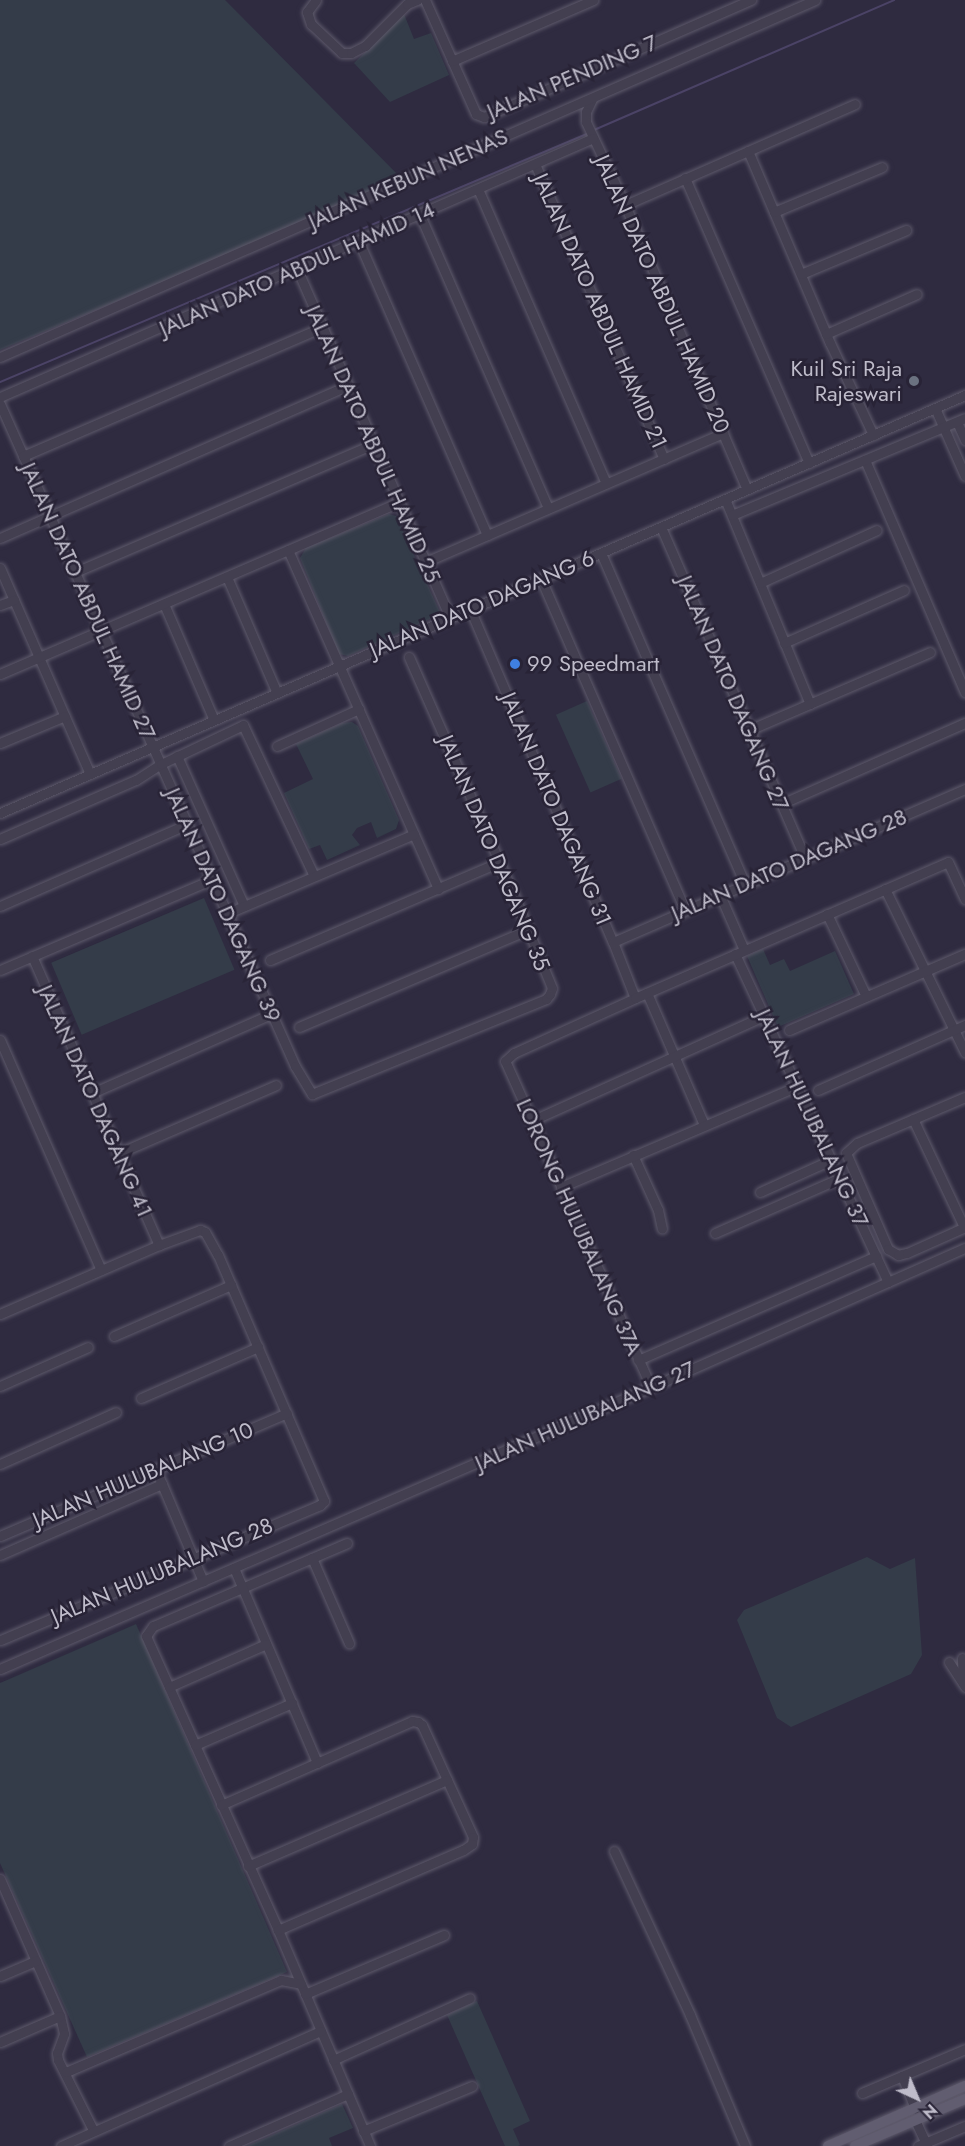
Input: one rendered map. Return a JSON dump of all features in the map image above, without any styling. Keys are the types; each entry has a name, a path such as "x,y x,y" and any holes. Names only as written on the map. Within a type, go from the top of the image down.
{"main road":[{"path":"828,2146 965,2086"},
{"path":"855,2146 965,2099"}],"street":[{"path":"314,2 307,12 311,24 342,53 351,53 365,46 407,4 417,0"},
{"name":"JALAN PENDING 7","path":"425,0 476,114 484,117 751,0"},
{"path":"452,61 593,0"},
{"name":"JALAN KEBUN NENAS","path":"0,357 815,0"},
{"name":"JALAN DATO ABDUL HAMID 20","path":"592,99 585,116 593,138 625,205 747,489"},
{"path":"625,205 855,105"},
{"name":"JALAN DATO ABDUL HAMID 14","path":"0,397 593,138"},
{"path":"748,151 826,334 873,435"},
{"name":"JALAN DATO ABDUL HAMID 21","path":"536,164 664,459"},
{"path":"774,212 882,167"},
{"path":"685,178 809,463"},
{"path":"478,189 606,483"},
{"path":"420,215 548,508"},
{"path":"801,274 906,230"},
{"path":"359,242 487,535"},
{"name":"JALAN DATO ABDUL HAMID 25","path":"297,269 450,618"},
{"path":"826,334 917,294"},
{"path":"23,456 322,327"},
{"path":"0,538 348,385"},
{"name":"JALAN DATO DAGANG 6","path":"0,813 965,395"},
{"name":"JALAN DATO ABDUL HAMID 27","path":"0,404 161,764"},
{"path":"935,408 965,476"},
{"path":"732,515 961,420 965,440"},
{"path":"425,562 723,433"},
{"path":"75,572 374,444"},
{"path":"865,460 965,692"},
{"path":"725,499 810,704"},
{"path":"0,674 399,502"},
{"name":"JALAN DATO DAGANG 27","path":"661,527 805,858"},
{"path":"760,583 877,530"},
{"path":"288,550 438,889"},
{"path":"601,553 745,884"},
{"path":"0,568 90,774"},
{"path":"227,577 277,693"},
{"path":"541,579 685,910"},
{"path":"784,643 904,590"},
{"path":"0,605 14,600"},
{"path":"164,604 214,720"},
{"name":"JALAN DATO DAGANG 31","path":"470,609 635,998"},
{"path":"749,730 930,652"},
{"name":"JALAN DATO DAGANG 35","path":"409,657 500,862 552,988 546,999 429,1047"},
{"path":"277,746 359,709"},
{"path":"0,743 65,716"},
{"path":"781,804 965,723"},
{"path":"0,839 136,780 161,764 243,725 314,876"},
{"path":"177,756 244,906"},
{"name":"JALAN DATO DAGANG 39","path":"161,764 271,1014 308,1091 316,1095 429,1047"},
{"name":"JALAN DATO DAGANG 28","path":"613,942 965,789"},
{"path":"0,906 188,824"},
{"path":"228,913 414,834"},
{"path":"270,960 500,862"},
{"path":"635,998 948,862 964,893"},
{"path":"0,970 213,879"},
{"path":"885,889 965,1052"},
{"name":"JALAN HULUBALANG 37","path":"720,895 764,1016 888,1282"},
{"path":"827,914 866,996"},
{"path":"299,1027 528,930"},
{"path":"789,1030 965,954"},
{"name":"JALAN DATO DAGANG 41","path":"32,956 159,1245"},
{"path":"647,993 704,1125"},
{"name":"LORONG HULUBALANG 37A","path":"635,998 514,1053 505,1061 651,1387"},
{"path":"92,1093 271,1014"},
{"path":"531,1121 764,1016"},
{"path":"818,1090 965,1025"},
{"path":"0,1041 101,1270"},
{"path":"118,1153 276,1085"},
{"path":"561,1187 796,1087"},
{"path":"913,1119 965,1227 898,1255 888,1249 847,1159 849,1149 913,1119 965,1097"},
{"path":"633,1155 658,1210 662,1229"},
{"path":"760,1192 831,1160"},
{"path":"715,1233 840,1178"},
{"path":"0,1314 159,1245 200,1230 205,1232 231,1285 287,1413"},
{"name":"JALAN HULUBALANG 27","path":"0,1669 651,1387 965,1248"},
{"path":"638,1359 876,1256"},
{"path":"114,1336 231,1285"},
{"path":"0,1386 88,1347"},
{"path":"141,1398 258,1347"},
{"path":"0,1464 116,1412"},
{"name":"JALAN HULUBALANG 10","path":"0,1536 287,1413"},
{"name":"JALAN HULUBALANG 28","path":"0,1640 320,1505 324,1501 287,1413"},
{"path":"156,1470 203,1581"},
{"name":"JALAN HULUBALANG 10","path":"0,1555 162,1484"},
{"path":"347,1543 147,1630 146,1636 278,1930 370,2146"},
{"path":"312,1558 349,1643"},
{"path":"234,1568 317,1763"},
{"path":"169,1688 266,1644"},
{"path":"962,1658 964,1685"},
{"path":"949,1662 964,1685"},
{"path":"195,1745 292,1703"},
{"path":"221,1805 412,1722 422,1725 473,1837 472,1844 463,1850 278,1930"},
{"path":"248,1866 447,1780"},
{"path":"615,1851 690,2015 745,2146"},
{"path":"0,1879 60,2016 64,2034 57,2053 58,2060 93,2130"},
{"path":"0,1909 11,1904"},
{"path":"66,2072 281,1980 303,1989 444,1935"},
{"path":"0,1976 36,1960"},
{"path":"333,2060 470,1998"},
{"path":"0,2042 60,2016"},
{"path":"61,2146 321,2031"},
{"path":"862,2093 965,2049"},
{"path":"902,2076 915,2108"},
{"path":"363,2131 472,2086"},
{"path":"229,2146 348,2094"},
{"path":"915,2120 923,2145 965,2126"}],"shaded area":[{"path":"0,0 225,0 404,181 0,350"},
{"path":"404,14 414,39 431,33 449,75 390,102 354,63"},
{"path":"389,514 396,516 441,614 348,656 339,654 300,558 306,548"},
{"path":"587,701 622,779 591,792 556,715"},
{"path":"352,722 358,726 399,820 396,829 377,838 371,822 357,828 352,835 360,845 327,860 320,845 309,849 284,793 313,779 296,744 342,723"},
{"path":"204,898 234,970 82,1035 51,963"},
{"path":"763,949 770,965 784,959 790,971 835,951 854,994 778,1027 747,956"},
{"path":"867,1557 890,1569 915,1558 922,1655 911,1674 791,1727 777,1718 737,1620 744,1610"},
{"path":"136,1624 287,1972 87,2057 0,1863 0,1683"},
{"path":"477,2001 530,2121 513,2129 520,2145 518,2146 505,2146 447,2015"},
{"path":"342,2104 353,2128 329,2138 332,2146 247,2146"}],"waterway":[{"path":"594,130 894,0"},
{"path":"0,382 589,133"}],"place":[{"name":"Kuil Sri Raja Rajeswari","path":"914,381"},
{"name":"99 Speedmart","path":"515,664"}]}
